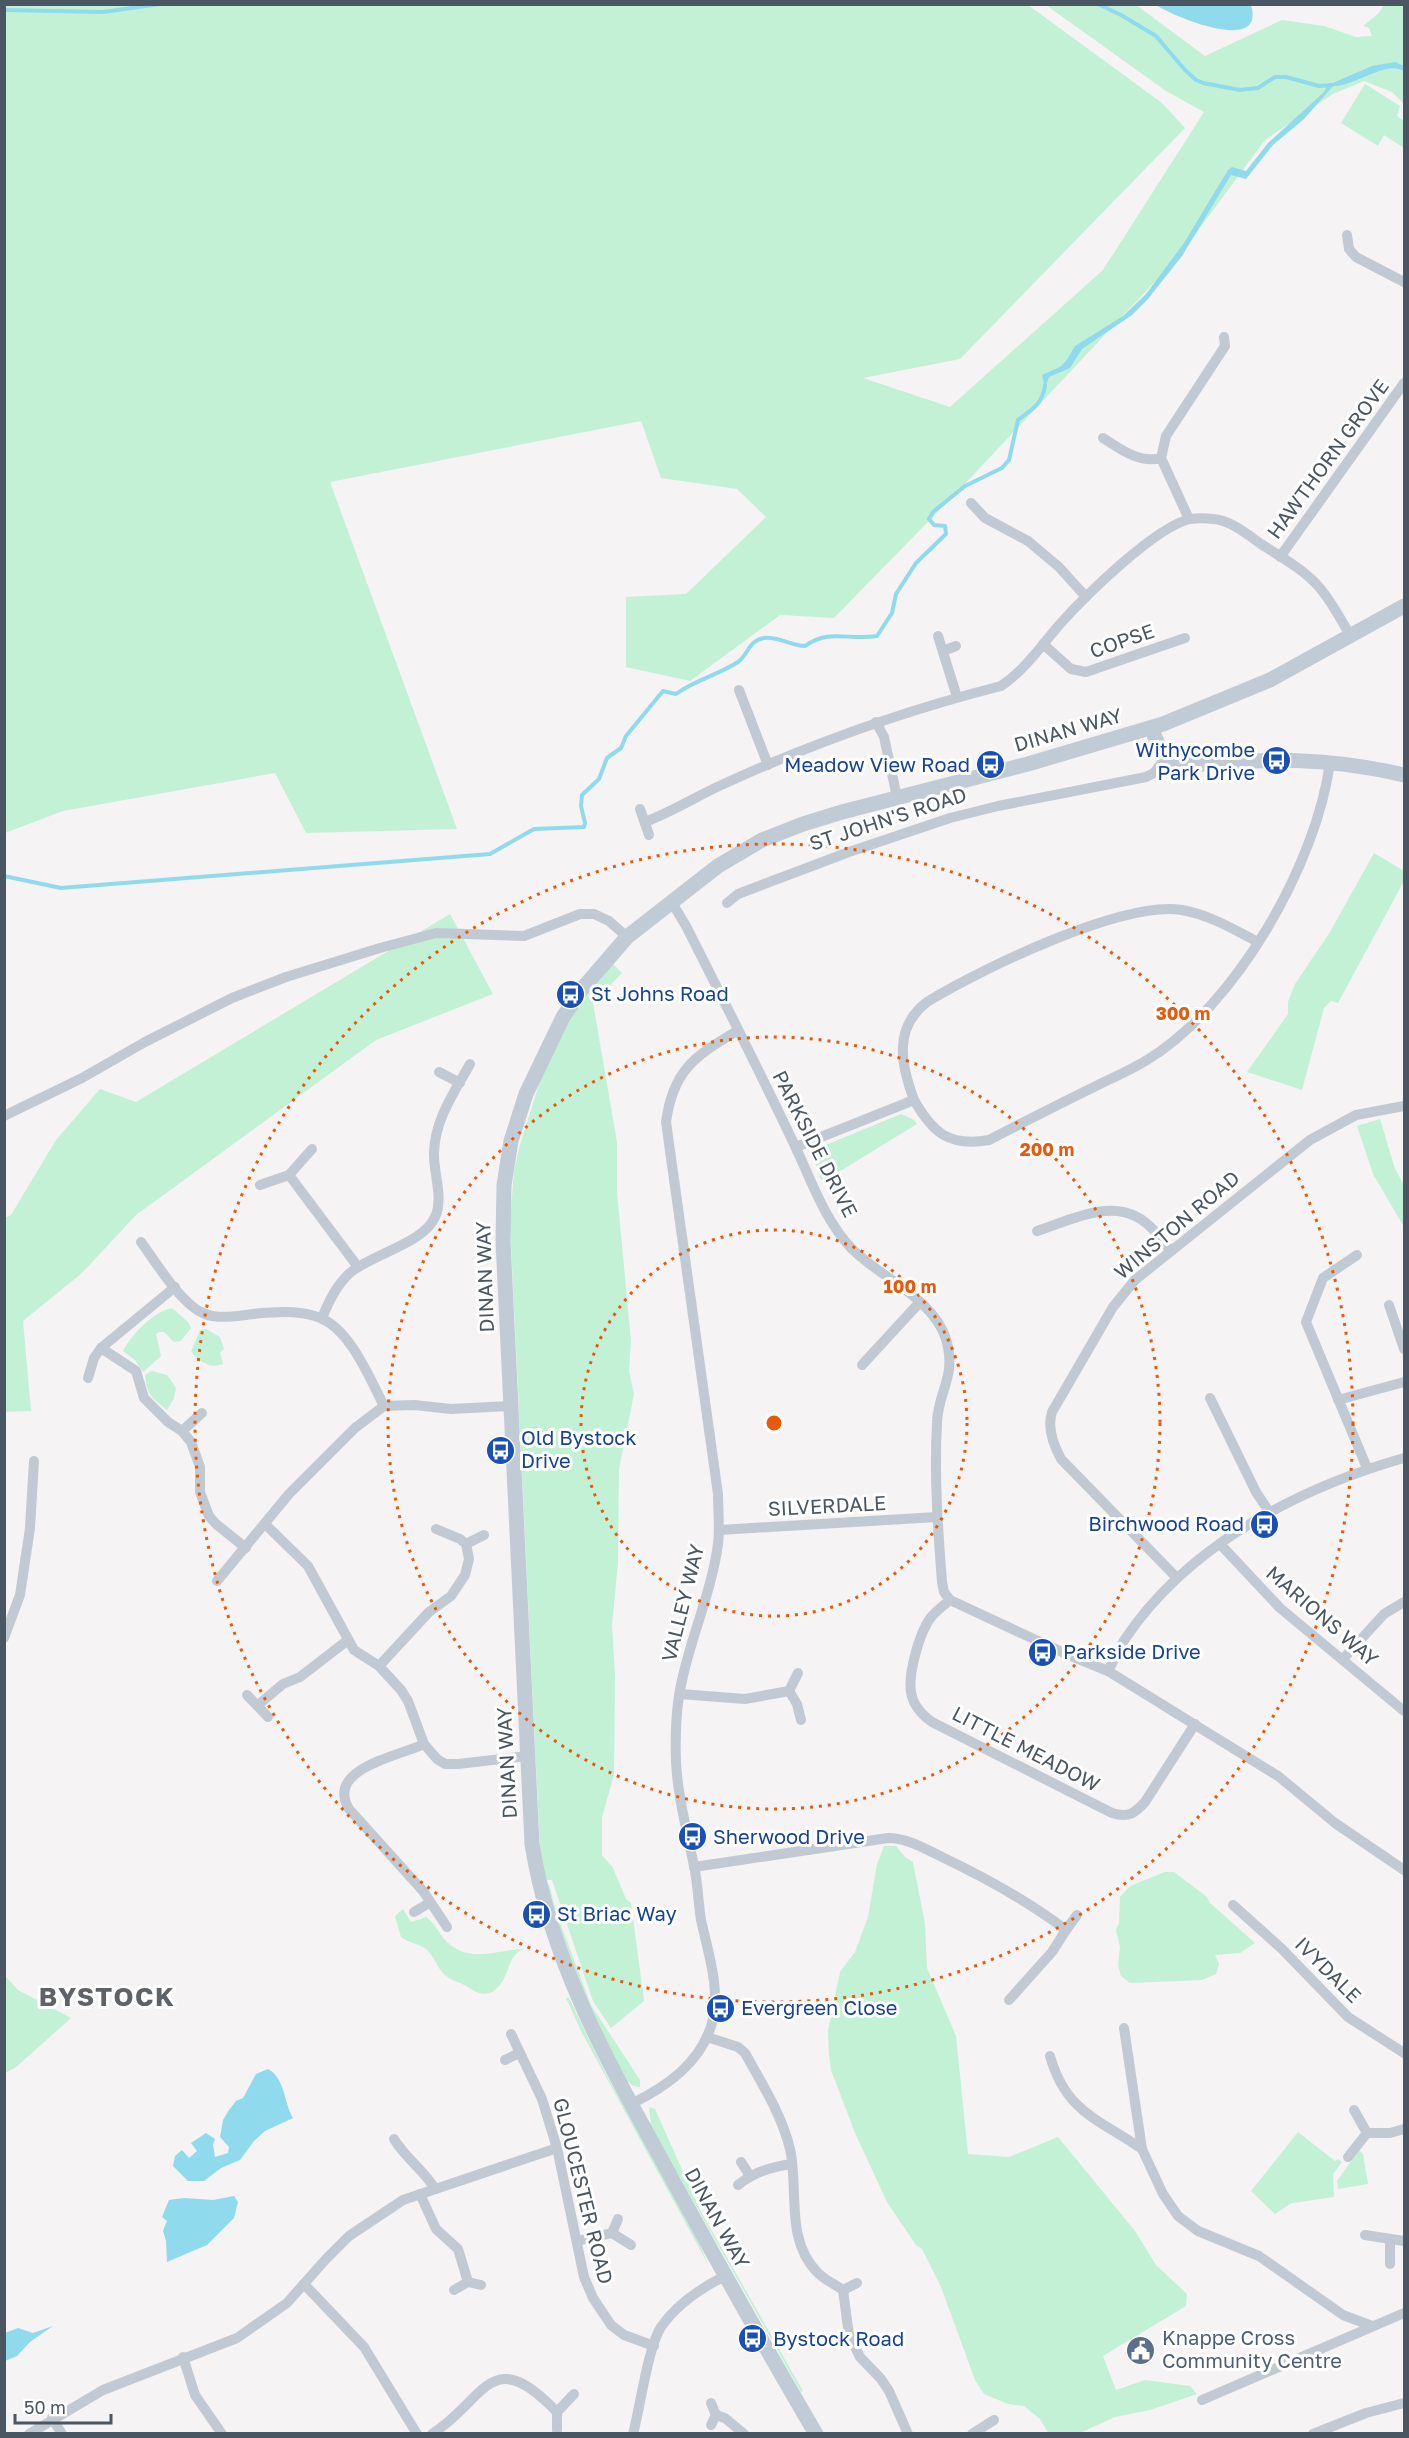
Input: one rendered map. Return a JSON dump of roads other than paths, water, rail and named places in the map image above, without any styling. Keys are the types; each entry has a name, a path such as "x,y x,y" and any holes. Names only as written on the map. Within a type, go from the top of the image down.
{"street":[{"path":"1347,235 1349,249 1356,257 1404,282"},
{"path":"1190,519 1161,458 1166,436 1225,346 1224,337"},
{"name":"HAWTHORN GROVE","path":"1280,557 1404,383"},
{"path":"1103,438 1129,455 1155,460 1161,458"},
{"path":"971,502 985,518 1028,541 1059,567 1086,597"},
{"path":"645,822 768,765 876,722 1001,686 1014,677 1111,572 1170,528 1190,519 1214,519 1239,529 1299,569 1318,587 1336,610 1351,637"},
{"name":"DINAN WAY","path":"816,2433 725,2276 590,2026 550,1925 541,1895 532,1844 503,1241 504,1185 512,1141 526,1094 563,1017 583,988 627,937 718,866 762,840 813,821 1028,764 1152,728 1261,684 1351,637 1404,606"},
{"path":"938,636 957,697"},
{"name":"COPSE","path":"1043,644 1071,669 1086,672 1185,638"},
{"path":"943,651 956,646"},
{"path":"739,690 768,765"},
{"path":"876,722 884,737 897,797"},
{"path":"1152,728 1154,738 1167,757 1179,764 1260,760 1330,762 1404,775"},
{"name":"ST JOHN'S ROAD","path":"727,903 738,894 849,852 950,818 998,806 1146,777 1154,773 1167,757"},
{"path":"1258,942 1206,915 1179,910 1152,911 1100,923 990,968 927,1002 918,1009 905,1029 902,1062 914,1100 924,1118 938,1133 956,1141 973,1143 989,1140 1154,1055 1196,1020 1222,994 1258,942 1306,849 1326,793 1330,762"},
{"path":"640,809 649,836"},
{"name":"PARKSIDE DRIVE","path":"671,901 686,926 796,1147 812,1187 836,1228 852,1248 876,1270 929,1310 943,1332 949,1356 950,1373 937,1423 937,1517 942,1582 944,1592 950,1600"},
{"path":"4,1116 82,1078 145,1042 232,998 286,977 380,948 435,933 524,936 580,914 594,914 609,921 627,937"},
{"name":"VALLEY WAY","path":"631,2104 650,2094 683,2070 698,2053 707,2037 715,2007 714,1984 700,1916 676,1762 683,1677 714,1565 719,1530 718,1494 666,1122 669,1100 677,1079 709,1048 737,1031"},
{"path":"321,1318 339,1284 358,1267 423,1231 436,1216 438,1206 434,1159 436,1139 447,1103 470,1064"},
{"path":"439,1072 460,1083"},
{"path":"796,1147 914,1100"},
{"name":"WINSTON ROAD","path":"1177,1578 1061,1459 1054,1445 1050,1419 1123,1292 1135,1280 1310,1140 1356,1115 1404,1106"},
{"path":"260,1185 290,1175 312,1149"},
{"path":"290,1175 358,1267"},
{"path":"1037,1231 1090,1214 1122,1211 1137,1216 1148,1224 1171,1251"},
{"path":"141,1242 191,1305 206,1314 229,1316 282,1312 303,1313 321,1318 335,1327 348,1342 384,1406"},
{"path":"1357,1255 1323,1278 1306,1322 1367,1468"},
{"path":"88,1378 94,1358 102,1348 176,1287"},
{"path":"862,1365 920,1302"},
{"path":"1389,1305 1404,1349"},
{"path":"102,1348 136,1371 144,1398 168,1422 182,1431 197,1455 201,1492 209,1516 246,1548"},
{"path":"1338,1400 1404,1382"},
{"path":"1210,1398 1256,1492 1270,1513"},
{"path":"218,1581 289,1494 354,1428 384,1406 414,1405 451,1409 512,1406"},
{"path":"182,1431 202,1413"},
{"path":"1108,1671 1124,1640 1142,1616 1177,1578 1220,1544 1297,1497 1367,1468 1404,1458"},
{"path":"4,1638 20,1595 30,1528 34,1461"},
{"name":"SILVERDALE","path":"719,1530 937,1517"},
{"path":"265,1524 308,1566 354,1650 379,1666 391,1677 408,1701 424,1744 432,1754 445,1764 483,1763 527,1756"},
{"path":"379,1666 429,1612 452,1596 465,1575 469,1559 466,1545 460,1539 436,1529"},
{"path":"466,1545 484,1535"},
{"name":"MARIONS WAY","path":"1220,1544 1280,1608 1404,1712"},
{"path":"950,1600 1108,1671 1278,1776 1335,1823 1404,1870"},
{"name":"LITTLE MEADOW","path":"950,1600 933,1614 927,1623 916,1652 911,1692 918,1708 932,1722 1102,1808 1123,1816 1136,1812 1145,1802 1195,1724"},
{"path":"1343,1659 1384,1614 1404,1602"},
{"path":"258,1705 284,1684 300,1677 348,1640"},
{"path":"789,1691 798,1673"},
{"path":"680,1694 745,1699 789,1691"},
{"path":"789,1691 797,1704 801,1720"},
{"path":"247,1695 268,1717"},
{"path":"424,1744 372,1762 344,1787 343,1793 350,1809 423,1891 447,1927"},
{"path":"694,1867 898,1838 989,1879 1066,1930"},
{"path":"414,1912 429,1903"},
{"name":"IVYDALE","path":"1233,1905 1282,1949 1348,2017 1404,2053"},
{"path":"1009,2000 1052,1952 1077,1915"},
{"path":"1124,2028 1142,2149 1163,2194 1178,2216 1198,2231 1259,2256 1343,2315 1372,2326"},
{"name":"GLOUCESTER ROAD","path":"511,2034 542,2099 557,2148 584,2277 593,2298 611,2325 624,2335 654,2346"},
{"path":"707,2037 738,2048 745,2053 782,2124 792,2164 794,2209 801,2246 808,2263 819,2275 843,2290"},
{"path":"505,2060 519,2053"},
{"path":"1050,2055 1056,2074 1074,2104 1142,2149"},
{"path":"1354,2110 1367,2133"},
{"path":"1367,2133 1390,2133 1404,2129"},
{"path":"1348,2157 1367,2133"},
{"path":"394,2139 402,2154 428,2177 435,2189"},
{"path":"29,2433 103,2390 183,2357 237,2338 287,2303 326,2259 364,2224 403,2200 557,2148"},
{"path":"741,2162 750,2176"},
{"path":"738,2185 750,2176 774,2166 792,2164"},
{"path":"420,2194 436,2229 458,2249 468,2282"},
{"path":"612,2233 618,2219"},
{"path":"577,2241 612,2233 631,2245"},
{"path":"1365,2235 1404,2241"},
{"path":"1390,2240 1390,2264"},
{"path":"633,2433 660,2329 681,2304 705,2286 725,2276"},
{"path":"454,2290 468,2282 481,2285"},
{"path":"843,2290 857,2283"},
{"path":"304,2284 364,2347 417,2433"},
{"path":"843,2290 849,2335 860,2356 889,2391 908,2433"},
{"path":"1203,2400 1404,2313"},
{"path":"183,2357 195,2395 222,2433"},
{"path":"432,2433 449,2423 487,2383 506,2379 520,2382 538,2392 557,2412 558,2430"},
{"path":"557,2412 574,2394"},
{"path":"711,2403 714,2420 725,2418 744,2433"},
{"path":"1313,2433 1366,2413 1404,2403"},
{"path":"52,2418 62,2433"},
{"path":"972,2433 994,2420"}],"water":[{"path":"1156,5 1251,5 1252,20 1245,28 1232,30 1216,28 1181,17"},
{"path":"1395,62 1404,66 1404,72 1390,68 1333,86 1304,119 1273,145 1246,179 1231,175 1182,256 1148,299 1132,315 1082,349 1070,368 1049,377 1045,387 1042,375 1060,367 1075,346 1123,316 1146,294 1184,243 1228,170 1232,167 1246,171 1268,143 1324,92 1328,85 1372,66"},
{"path":"268,2069 278,2078 293,2118 265,2131 254,2141 240,2160 221,2168 204,2181 188,2181 173,2166 175,2156 182,2150 189,2158 197,2151 191,2143 206,2133 215,2139 213,2145 215,2157 228,2153 229,2147 220,2137 223,2120 236,2101 243,2098 256,2074"},
{"path":"234,2196 238,2202 234,2218 207,2245 167,2262 163,2231 167,2221 162,2217 169,2200 184,2198 213,2200"},
{"path":"53,2326 30,2342 17,2356 5,2361 5,2333 18,2328 33,2333"}],"waterway":[{"path":"4,10 103,12 160,4"},
{"path":"1098,4 1156,36 1185,70 1203,83 1240,90 1258,88 1275,77 1286,77 1319,86 1332,85"},
{"path":"4,876 61,888 490,854 534,829 584,827 582,795 599,779 607,758 621,748 626,736 663,691 676,694 730,667 738,662 759,639 774,638 805,646 831,636 877,636 892,613 896,594 916,563 946,534 945,526 934,525 929,519 933,512 965,486 1002,468 1009,460 1018,420 1040,401 1045,385"}],"place":[{"name":"Withycombe Park Drive","path":"1276,761"},
{"name":"Meadow View Road","path":"991,765"},
{"name":"St Johns Road","path":"570,994"},
{"name":"Old Bystock Drive","path":"500,1450"},
{"name":"Birchwood Road","path":"1265,1524"},
{"name":"Parkside Drive","path":"1042,1652"},
{"name":"Sherwood Drive","path":"692,1837"},
{"name":"St Briac Way","path":"536,1914"},
{"name":"Evergreen Close","path":"720,2008"},
{"name":"Bystock Road","path":"752,2339"},
{"name":"Knappe Cross Community Centre","path":"1141,2350"}],"district":[{"name":"BYSTOCK","path":"107,1997"}]}
